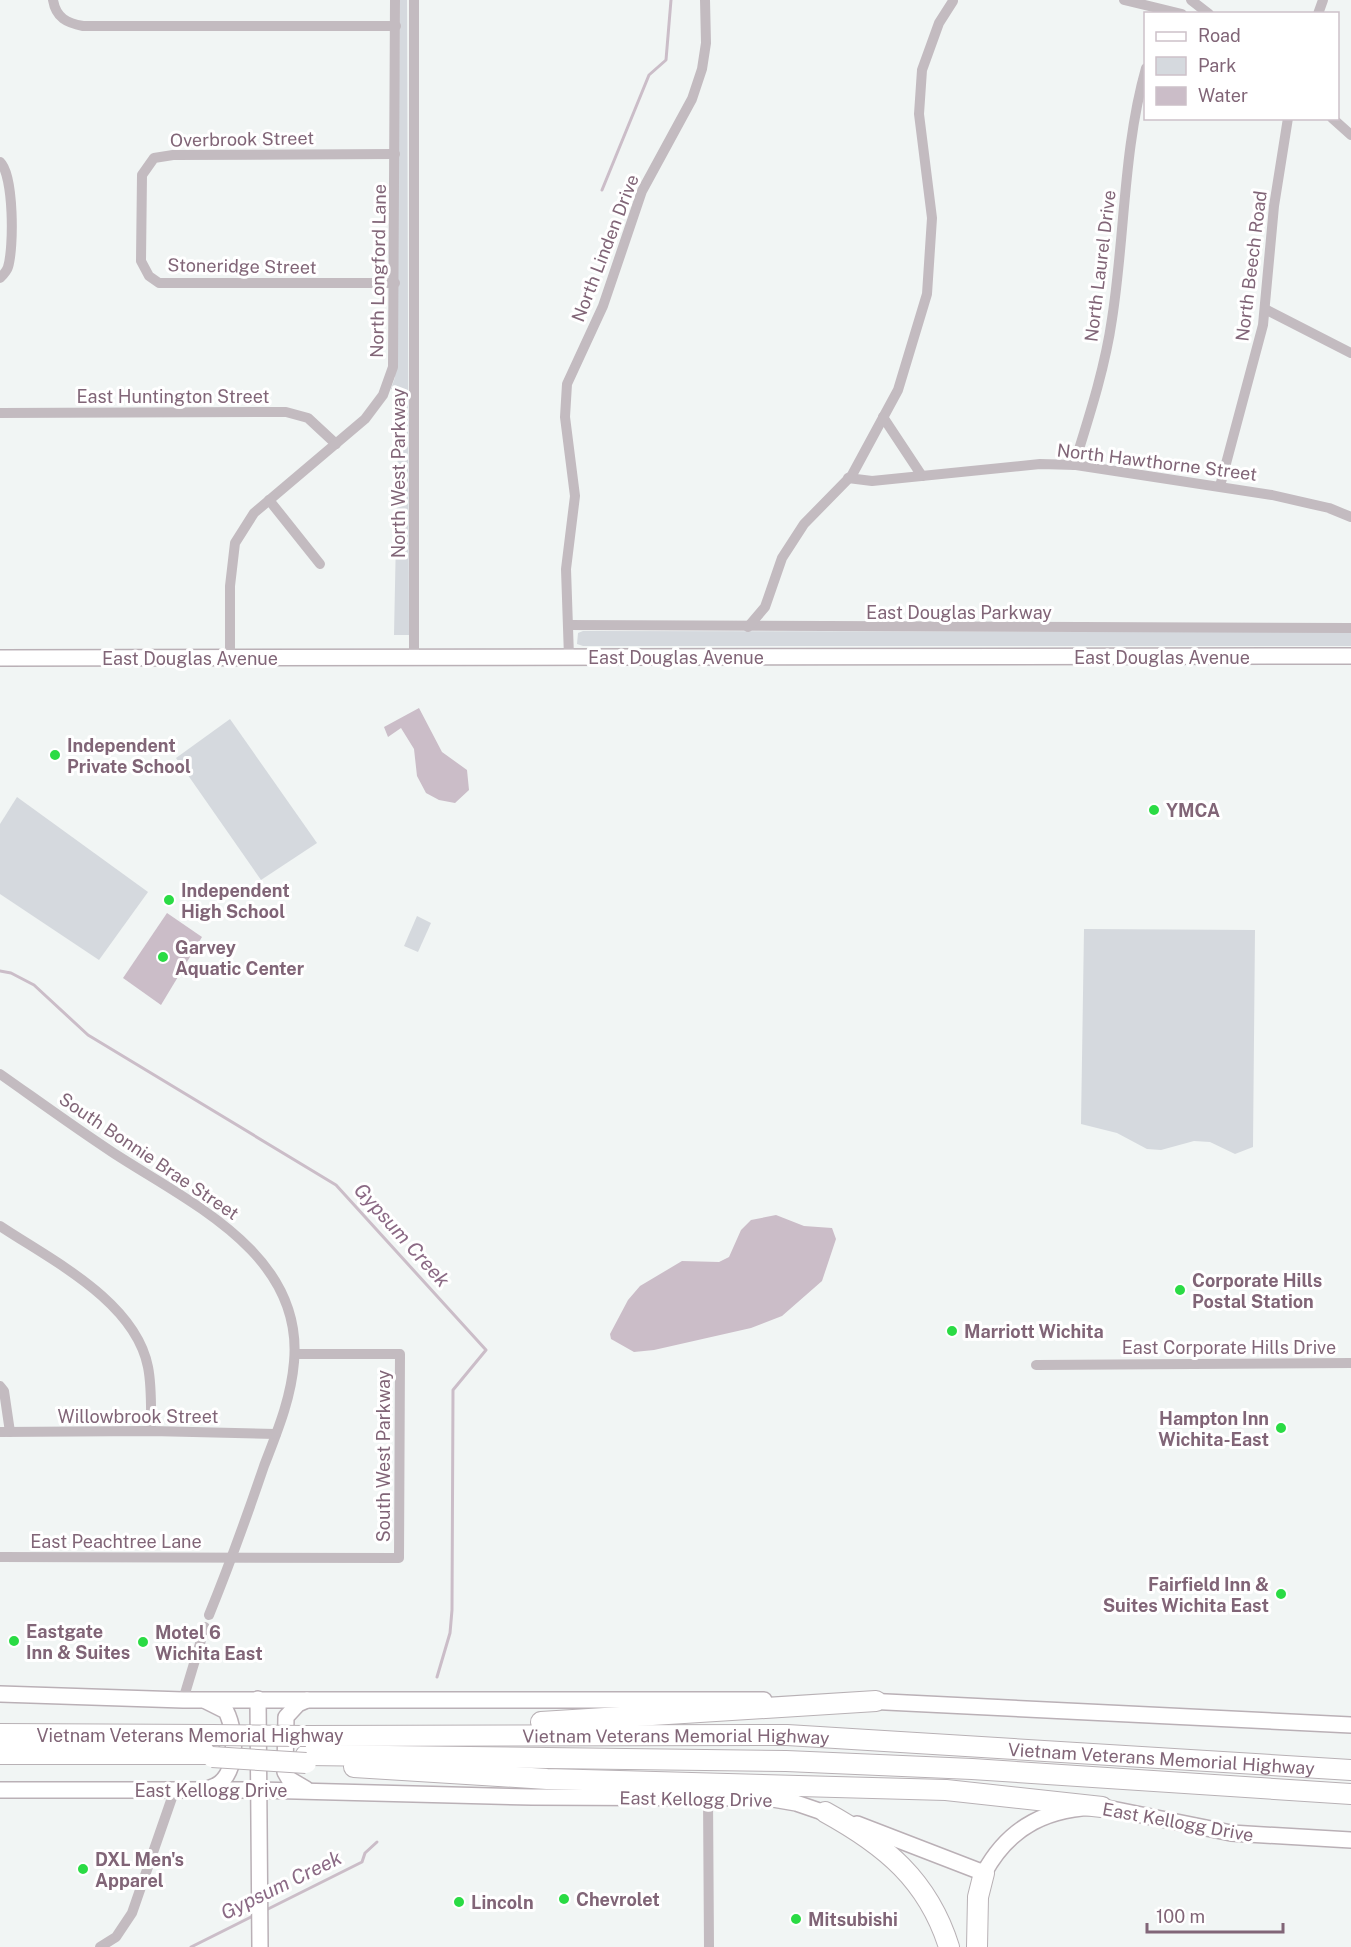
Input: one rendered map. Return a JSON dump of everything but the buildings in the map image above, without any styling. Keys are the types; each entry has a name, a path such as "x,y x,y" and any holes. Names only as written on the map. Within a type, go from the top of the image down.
{"highway":[{"path":"336,1736 876,1701"},
{"path":"0,1721 168,1735"},
{"name":"Vietnam Veterans Memorial Highway","path":"0,1734 168,1735 212,1749"},
{"name":"Vietnam Veterans Memorial Highway","path":"306,1751 336,1736 788,1735 1351,1770"},
{"name":"Vietnam Veterans Memorial Highway","path":"0,1754 182,1754 212,1749 786,1761 984,1769 1351,1794"},
{"path":"306,1751 547,1779 946,1790 1102,1808"},
{"path":"0,1762 127,1755"},
{"path":"825,1812 867,1836 900,1863 930,1904 949,1947"},
{"path":"977,1947 978,1897 984,1873"}],"main road":[{"name":"East Douglas Avenue","path":"0,658 1351,656"},
{"path":"0,1694 183,1700 876,1701 1351,1725"},
{"path":"258,1699 260,1941"},
{"path":"309,1699 298,1704 286,1717 283,1765 290,1779 310,1790"},
{"path":"201,1700 226,1711 232,1732 230,1772 219,1785 204,1789"},
{"name":"East Kellogg Drive","path":"0,1790 310,1790 532,1797 767,1798 825,1812 984,1873 1005,1842 1034,1820 1069,1809 1102,1808 1232,1833 1351,1840"}],"street":[{"path":"53,0 62,19 68,24 83,26 396,26"},
{"name":"North Longford Lane","path":"230,657 230,586 235,543 254,513 365,419 383,395 393,367 395,0"},
{"name":"North West Parkway","path":"414,0 414,657"},
{"name":"North Linden Drive","path":"569,657 566,569 575,496 565,417 567,384 603,306 642,191 692,99 703,60 705,0"},
{"path":"748,627 765,607 782,558 804,524 848,478 898,390 927,294 932,218 919,114 922,70 939,23 954,0"},
{"path":"1124,0 1164,7"},
{"path":"1191,0 1206,12"},
{"name":"North Laurel Drive","path":"1074,465 1095,397 1112,320 1130,150 1144,78"},
{"name":"North Beech Road","path":"1220,486 1249,383 1265,309 1274,206 1288,120"},
{"path":"1334,120 1351,135"},
{"name":"Overbrook Street","path":"140,218 142,175 154,158 173,155 395,154"},
{"path":"0,162 7,170 10,216 8,268 0,278"},
{"name":"Stoneridge Street","path":"140,218 141,261 149,276 159,282 395,283"},
{"path":"1265,309 1351,353"},
{"name":"East Huntington Street","path":"0,413 286,412 308,418 322,427 336,444"},
{"path":"883,417 922,476"},
{"name":"North Hawthorne Street","path":"848,478 872,481 1040,464 1074,465 1220,486 1306,503 1351,517"},
{"path":"269,500 320,564"},
{"name":"East Douglas Parkway","path":"568,625 1351,628"},
{"name":"South Bonnie Brae Street","path":"0,1074 212,1216 253,1249 276,1279 288,1308 295,1354 290,1396 209,1615"},
{"path":"0,1226 108,1299 133,1329 148,1366 151,1431"},
{"name":"South West Parkway","path":"295,1354 400,1354 399,1558"},
{"name":"East Corporate Hills Drive","path":"1036,1365 1351,1363"},
{"path":"0,1386 4,1391 5,1432"},
{"name":"Willowbrook Street","path":"5,1432 151,1431 276,1434"},
{"name":"East Peachtree Lane","path":"0,1557 399,1558"},
{"path":"183,1700 205,1627"},
{"path":"100,1947 116,1937 132,1912 175,1789"},
{"path":"708,1797 709,1947"}],"green space":[{"path":"400,0 407,0 409,635 394,635 399,390 391,389 395,377"},
{"path":"583,631 1351,632 1351,646 583,646 577,644 578,633"},
{"path":"230,719 317,843 261,880 176,758"},
{"path":"17,797 148,892 99,960 0,894 0,824"},
{"path":"417,916 431,923 418,952 404,946"},
{"path":"1084,929 1255,930 1253,1147 1235,1154 1210,1142 1194,1141 1161,1150 1147,1149 1117,1133 1081,1124"}],"water":[{"path":"419,708 442,752 467,770 469,790 455,803 439,800 426,793 417,776 414,749 401,728 388,737 384,727"},
{"name":"Garvey Aquatic Center","path":"167,913 202,937 161,1005 123,978"},
{"path":"776,1215 804,1226 832,1228 836,1239 822,1281 782,1316 751,1328 654,1350 634,1352 611,1339 610,1334 628,1300 640,1286 682,1261 719,1262 729,1257 741,1230 751,1220"}],"waterway":[{"path":"602,190 649,75 666,60 671,0"},
{"name":"Gypsum Creek","path":"0,971 11,973 34,985 88,1035 336,1185 486,1350 453,1390 452,1610 450,1633 437,1677"},
{"name":"Gypsum Creek","path":"264,1911 362,1862 365,1853 377,1842"},
{"name":"Gypsum Creek","path":"191,1947 255,1915"}],"place":[{"name":"Independent Private School","path":"55,755"},
{"name":"YMCA","path":"1154,810"},
{"name":"Independent High School","path":"169,900"},
{"name":"Garvey Aquatic Center","path":"163,957"},
{"name":"Corporate Hills Postal Station","path":"1180,1290"},
{"name":"Marriott Wichita","path":"952,1331"},
{"name":"Hampton Inn Wichita-East","path":"1281,1428"},
{"name":"Fairfield Inn & Suites Wichita East","path":"1281,1594"},
{"name":"Eastgate Inn & Suites","path":"14,1641"},
{"name":"Motel 6 Wichita East","path":"143,1642"},
{"name":"DXL Men's Apparel","path":"83,1869"},
{"name":"Chevrolet","path":"564,1899"},
{"name":"Lincoln","path":"459,1902"},
{"name":"Mitsubishi","path":"796,1919"}]}
